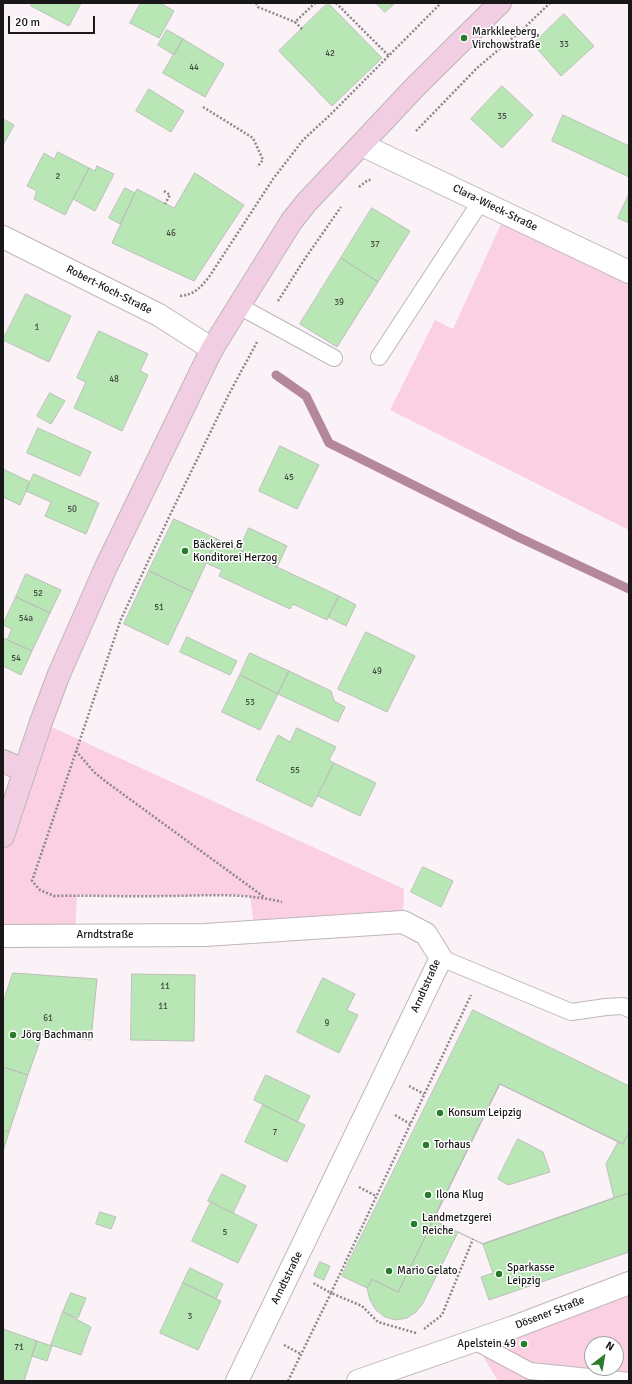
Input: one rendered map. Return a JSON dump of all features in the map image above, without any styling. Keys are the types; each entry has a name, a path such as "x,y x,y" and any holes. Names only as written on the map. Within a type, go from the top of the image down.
{"main road":[{"path":"3,836 64,662 93,594 212,348 291,222 306,203 417,85 500,3"},
{"path":"3,761 25,770"}],"street":[{"name":"Clara-Wieck-Straße","path":"362,145 629,272"},
{"name":"Robert-Koch-Straße","path":"3,236 159,315 212,348"},
{"name":"Arndtstraße","path":"3,936 205,935 403,922 426,934 440,958 237,1381"},
{"name":"Dösener Straße","path":"358,1381 514,1327 629,1283"}],"lane":[{"path":"379,357 481,201"},
{"path":"239,306 334,358"},
{"path":"440,958 571,1012 623,1006 629,1009"},
{"path":"474,1341 530,1371 629,1381"}],"path":[{"path":"256,3 258,7 295,22 302,29"},
{"path":"295,22 315,3"},
{"path":"336,3 389,56"},
{"path":"173,297 187,296 198,290 274,179 303,140 330,115 441,3"},
{"path":"416,131 477,68 522,30 550,3"},
{"path":"204,107 253,138 263,160 257,167"},
{"path":"164,191 170,195 165,204"},
{"path":"96,690 32,881 40,890 54,896 250,896"},
{"path":"76,750 94,772 105,781 265,898"},
{"path":"288,1381 331,1293 480,974"},
{"path":"405,1084 424,1094"},
{"path":"390,1113 410,1124"},
{"path":"355,1185 376,1196"},
{"path":"310,1282 362,1306 378,1322 418,1333 442,1315 473,1239"},
{"path":"280,1342 301,1354"}],"shaded area":[{"path":"506,213 629,272 629,530 390,410 435,320 453,329"},
{"path":"41,722 404,889 403,922 255,932 250,896 77,895 75,935 3,936 3,836"},
{"path":"629,1283 629,1381 498,1381 474,1341"}],"building":[{"path":"32,3 81,3 69,26 31,6"},
{"path":"141,3 160,3 174,11 159,38 130,23"},
{"path":"328,3 382,58 332,106 279,51"},
{"path":"376,3 395,3 385,12"},
{"path":"564,14 594,46 561,76 533,44"},
{"path":"167,30 183,39 174,55 158,45"},
{"path":"183,39 224,64 205,97 163,73"},
{"path":"502,86 533,115 502,148 471,119"},
{"path":"149,89 184,111 171,132 136,111"},
{"path":"563,115 629,146 629,177 552,141"},
{"path":"3,119 14,125 3,145"},
{"path":"58,152 89,168 65,215 34,199 37,191 27,186 44,153 54,159"},
{"path":"97,166 114,174 95,211 73,199 89,168 95,171"},
{"path":"195,173 244,205 194,281 112,243 137,189 174,208"},
{"path":"125,188 135,193 120,224 109,218"},
{"path":"629,194 629,223 618,218"},
{"path":"372,208 410,231 378,282 341,258"},
{"path":"341,258 378,282 337,347 300,324"},
{"path":"26,294 71,316 49,362 3,340"},
{"path":"99,331 148,354 140,371 148,375 122,431 74,408 86,382 77,378"},
{"path":"50,393 65,401 51,424 37,416"},
{"path":"38,428 91,452 80,476 27,453"},
{"path":"280,446 319,465 297,509 259,491"},
{"path":"3,469 30,482 20,505 3,497"},
{"path":"34,474 99,503 86,534 45,516 51,502 26,491"},
{"name":"Bäckerei & Konditorei Herzog","path":"174,519 217,539 193,592 149,571"},
{"path":"249,528 287,546 277,567 239,550"},
{"path":"217,539 339,596 327,620 293,604 290,609 219,576 222,570 206,563"},
{"path":"149,571 193,592 168,645 124,624"},
{"path":"26,574 61,590 50,613 16,597"},
{"path":"339,596 356,605 346,626 328,617"},
{"path":"16,597 50,613 32,651 7,640 12,629 3,625"},
{"path":"366,632 415,656 387,712 338,689"},
{"path":"187,637 237,661 230,675 180,652"},
{"path":"3,638 32,651 21,675 3,666"},
{"path":"250,653 289,671 278,694 240,675"},
{"path":"289,671 331,691 334,701 345,707 338,722 278,694"},
{"path":"240,675 278,694 260,730 222,712"},
{"path":"297,728 336,747 329,760 334,763 312,807 256,780 278,735 290,742"},
{"path":"334,763 376,783 360,816 318,796"},
{"path":"423,867 453,881 441,907 411,892"},
{"path":"13,973 97,979 91,1040 42,1035 28,1075 3,1067 3,1003"},
{"path":"132,974 195,975 194,1041 131,1040"},
{"path":"323,978 355,994 347,1010 358,1015 339,1053 297,1032"},
{"path":"473,1010 629,1086 629,1132 623,1144 500,1084 398,1292 372,1279 367,1288 342,1276"},
{"path":"3,1067 28,1075 9,1132 3,1130"},
{"path":"266,1075 310,1096 297,1122 254,1100"},
{"path":"500,1084 618,1142 606,1164 614,1198 483,1244 433,1220","holes":["518,1139 543,1152 550,1172 508,1185 498,1179"]},
{"path":"500,1084 623,1144 629,1132 629,1193 483,1244 458,1232 423,1303 416,1312 407,1318 396,1320 385,1317 376,1310 370,1300 367,1288 372,1279 398,1292"},
{"path":"263,1105 305,1125 287,1162 245,1142"},
{"path":"3,1130 9,1132 3,1151"},
{"path":"222,1174 246,1186 233,1213 208,1201"},
{"path":"629,1193 629,1252 489,1300 481,1277 493,1273 483,1244"},
{"path":"211,1202 257,1225 238,1263 192,1241"},
{"path":"100,1212 116,1217 111,1229 96,1224"},
{"path":"320,1262 330,1266 324,1280 314,1276"},
{"path":"190,1268 223,1284 216,1299 183,1283"},
{"path":"183,1283 221,1301 198,1350 160,1333"},
{"path":"71,1293 86,1298 78,1318 63,1312"},
{"path":"63,1312 91,1327 81,1355 51,1345"},
{"path":"3,1329 37,1341 24,1381 3,1381"},
{"path":"37,1341 52,1346 47,1361 32,1356"}],"waterway":[{"path":"276,375 306,396 329,443 520,538 629,589"}],"place":[{"name":"Markkleeberg, Virchowstraße","path":"464,38"},
{"name":"Bäckerei & Konditorei Herzog","path":"185,551"},
{"name":"Jörg Bachmann","path":"13,1035"},
{"name":"Konsum Leipzig","path":"440,1113"},
{"name":"Torhaus","path":"426,1145"},
{"name":"Ilona Klug","path":"428,1195"},
{"name":"Landmetzgerei Reiche","path":"414,1224"},
{"name":"Mario Gelato","path":"389,1271"},
{"name":"Sparkasse Leipzig","path":"499,1274"},
{"name":"Apelstein 49","path":"524,1344"}]}
